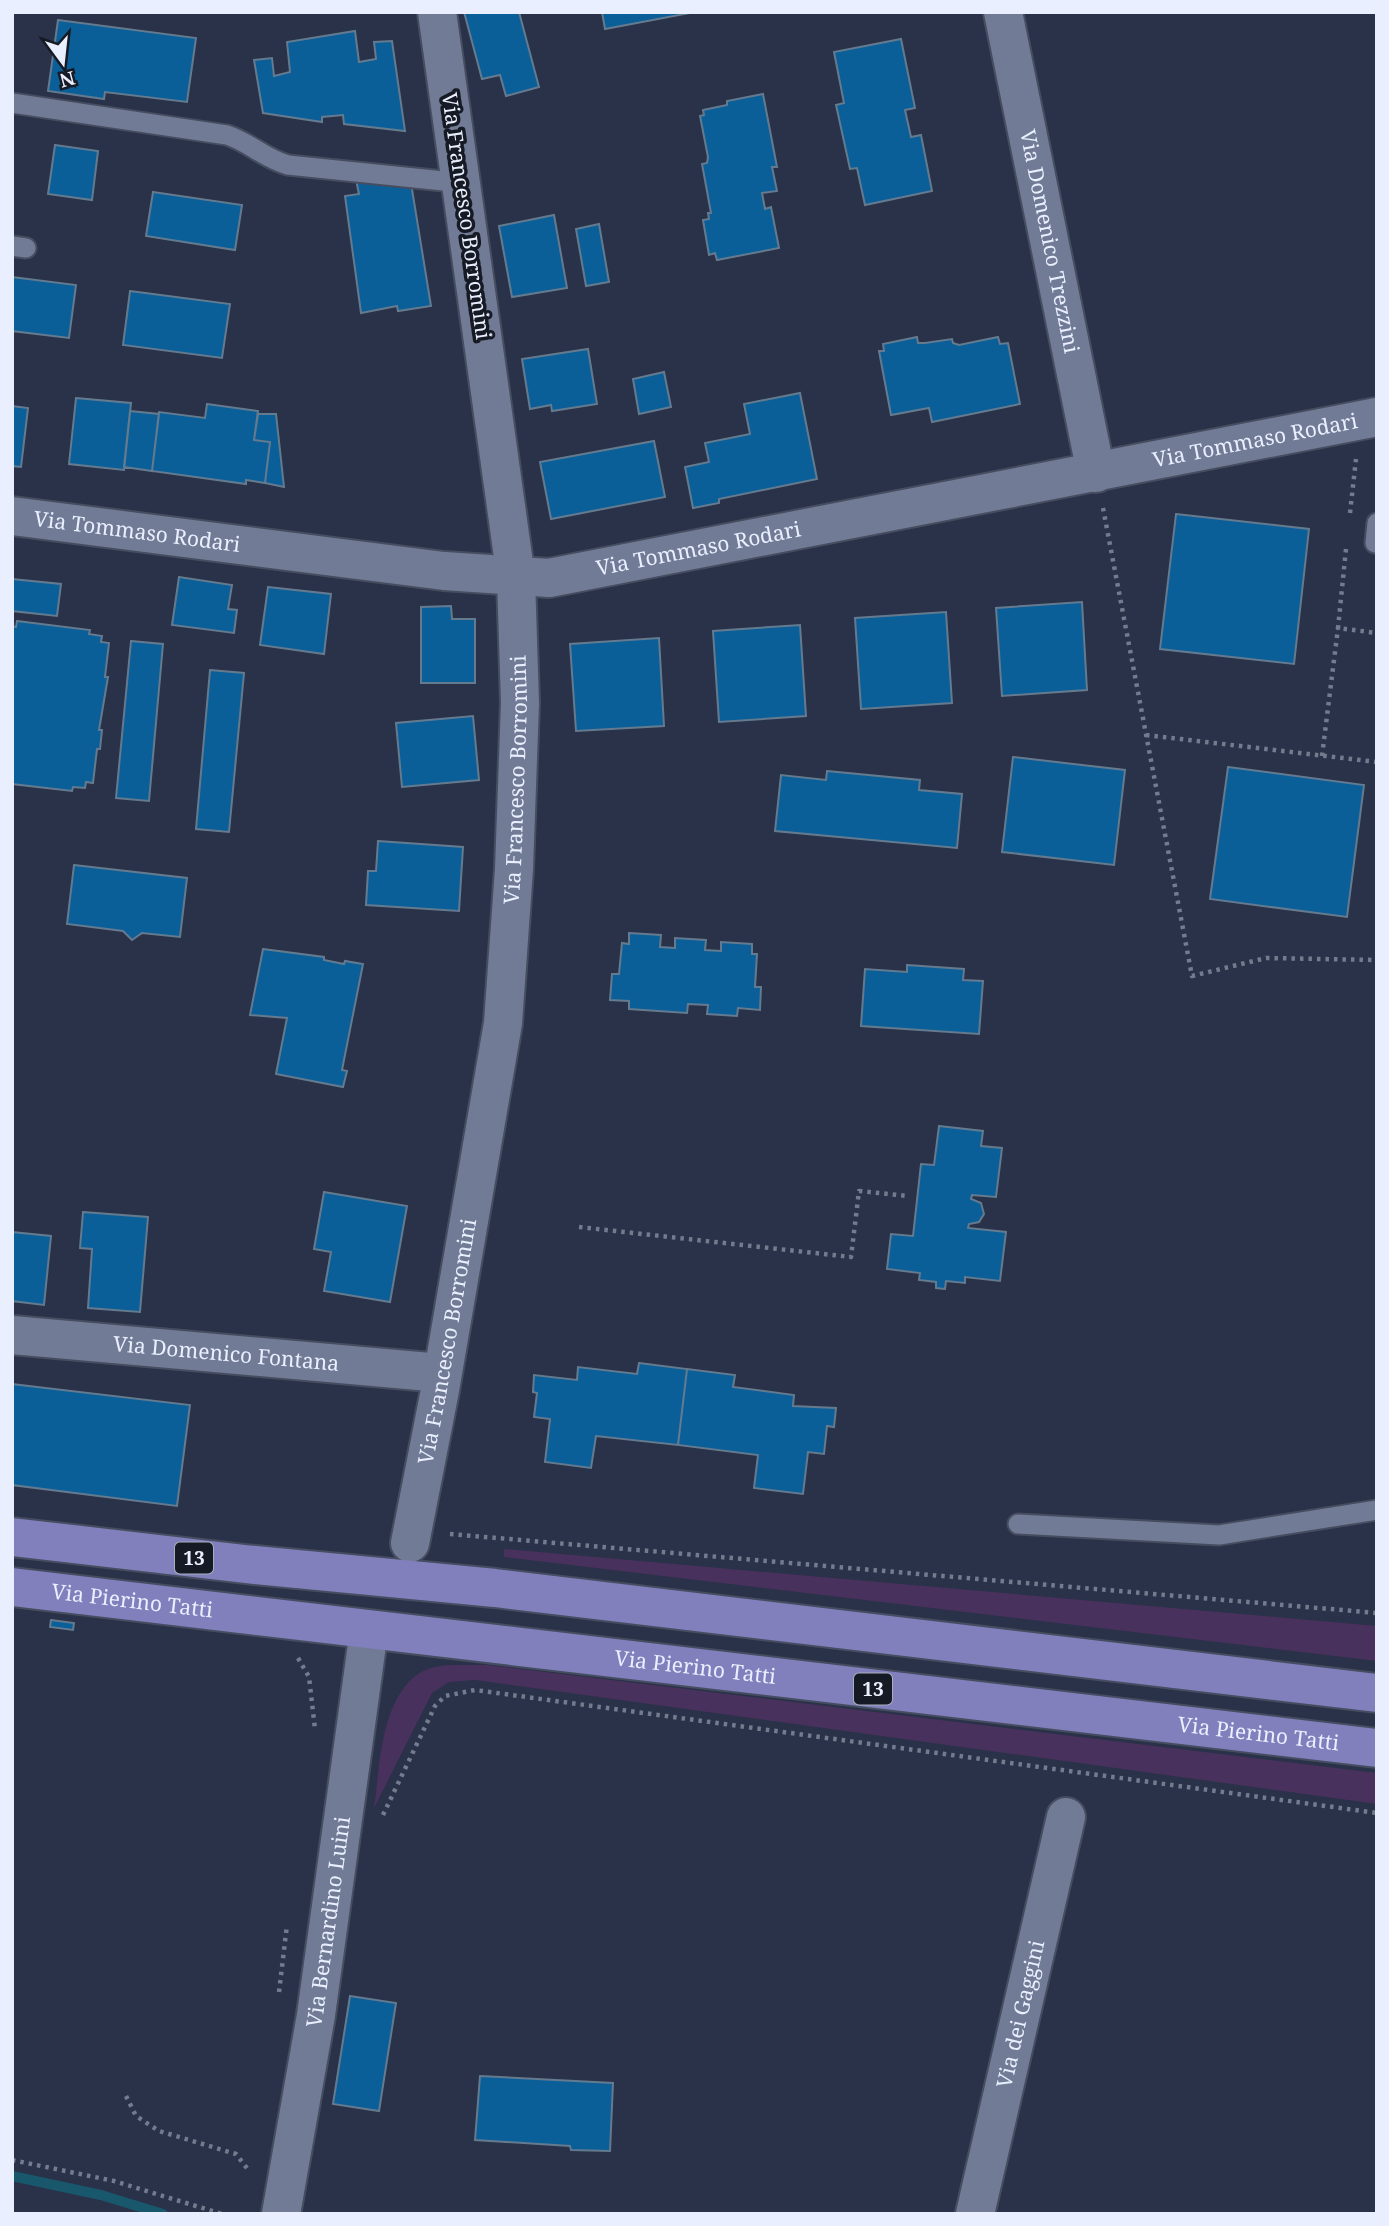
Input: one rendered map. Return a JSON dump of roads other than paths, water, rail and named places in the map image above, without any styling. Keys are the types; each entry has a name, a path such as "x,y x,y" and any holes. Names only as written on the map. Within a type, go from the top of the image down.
{"main road":[{"name":"13","path":"12,1537 376,1576 1377,1693"},
{"path":"369,1630 376,1576"},
{"name":"Via Pierino Tatti","path":"12,1587 1377,1748"}],"street":[{"name":"Via Francesco Borromini","path":"410,1543 503,1023 519,788 520,703 516,578 463,183 437,12"},
{"name":"Via Domenico Trezzini","path":"1003,12 1096,472"},
{"name":"Via Tommaso Rodari","path":"12,516 516,578 549,578 1377,417"},
{"name":"Via Domenico Fontana","path":"12,1335 441,1373"},
{"name":"Via Bernardino Luini","path":"281,2213 316,2015 369,1630"},
{"name":"Via dei Gaggini","path":"975,2214 1066,1816"}],"lane":[{"path":"12,103 227,135 241,139 273,161 288,165 463,183"},
{"path":"1018,1524 1219,1535 1377,1510"}],"waterway":[{"path":"12,2176 101,2195 163,2214"}]}
